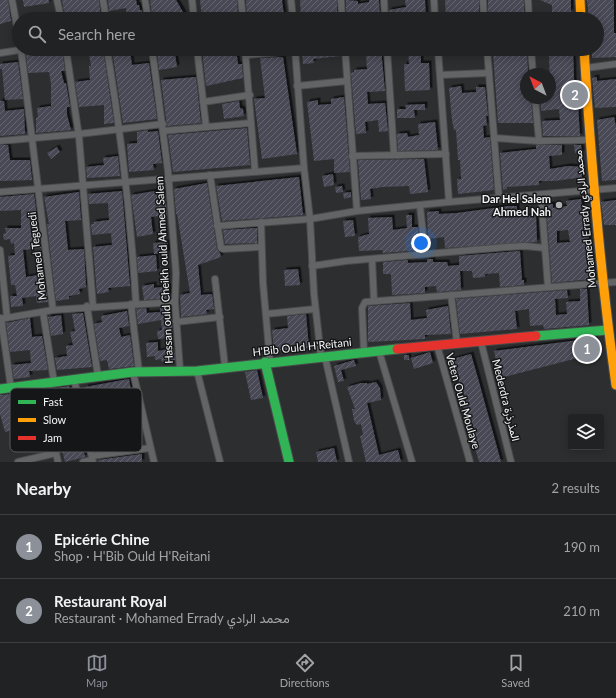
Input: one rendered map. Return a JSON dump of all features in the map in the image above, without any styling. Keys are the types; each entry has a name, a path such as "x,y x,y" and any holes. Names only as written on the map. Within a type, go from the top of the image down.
{"street":[{"path":"12,0 14,12"},
{"path":"57,0 60,12"},
{"path":"103,0 105,12"},
{"path":"145,0 147,12"},
{"path":"192,0 193,12"},
{"path":"242,0 243,12"},
{"path":"291,0 292,12"},
{"path":"341,0 342,12"},
{"path":"384,0 385,12"},
{"path":"434,0 435,12"},
{"path":"483,0 484,12"},
{"path":"528,0 529,12"},
{"path":"580,0 581,12"},
{"path":"0,53 12,51"},
{"name":"Mohamed Teguedi","path":"24,56 53,310 43,312 54,382"},
{"path":"67,56 79,134 84,187 90,306 98,376"},
{"path":"108,56 120,128 133,250 136,372 139,388"},
{"name":"Hassan ould Cheikh ould Ahmed Salem","path":"153,56 168,178 176,273 175,302 180,370"},
{"path":"198,56 206,126"},
{"path":"246,56 255,171"},
{"path":"296,56 304,168 310,219 315,309 323,357 349,462"},
{"path":"345,56 357,211"},
{"path":"387,56 394,155"},
{"path":"439,56 449,202"},
{"path":"488,56 499,199"},
{"path":"532,56 533,68"},
{"name":"Mohamed Errady محمد الرادي","path":"585,56 593,190 608,330 615,365 616,385"},
{"path":"586,68 616,64"},
{"path":"440,75 489,73"},
{"path":"298,86 347,81"},
{"path":"203,102 250,95"},
{"path":"536,104 539,141"},
{"path":"0,141 33,139 120,128 163,128 252,123"},
{"path":"494,138 539,141 589,140"},
{"path":"352,156 446,154"},
{"path":"0,192 84,187 168,178 304,168"},
{"path":"210,175 222,249 261,247"},
{"path":"218,226 310,219 357,211 449,202 616,188"},
{"path":"541,195 548,287"},
{"path":"420,206 425,253"},
{"path":"260,222 266,314 267,362 289,462"},
{"path":"312,266 346,260 372,259 425,253 526,246 545,248"},
{"path":"0,250 3,318 10,388"},
{"path":"372,259 374,301"},
{"path":"216,279 225,367"},
{"path":"364,352 362,304 365,302 616,282"},
{"path":"451,295 457,343"},
{"path":"53,310 90,306 175,302"},
{"path":"266,314 315,309"},
{"path":"3,318 43,312"},
{"path":"176,322 220,318"},
{"name":"H'Bib Ould H'Reitani","path":"0,389 136,372 180,370 197,371 364,352 608,330"},
{"name":"Mederdra المذرذرة","path":"481,342 511,462"},
{"name":"Veten Ould Moulaye","path":"437,345 470,462"},
{"path":"379,351 412,462"},
{"path":"197,371 220,462"},
{"path":"74,379 76,388"},
{"path":"142,405 154,462"},
{"path":"142,450 150,448"},
{"path":"83,462 129,452"},
{"path":"18,462 56,454 58,462"}],"building":[{"path":"0,0 8,0 11,21 0,24"},
{"path":"23,0 49,0 49,3 24,7"},
{"path":"62,0 99,0 100,12 64,12"},
{"path":"108,0 136,0 137,5 139,5 142,12 126,12 126,8 109,11"},
{"path":"150,0 176,0 183,12 152,12"},
{"path":"200,0 237,0 238,12 201,12"},
{"path":"246,0 282,0 284,12 247,12"},
{"path":"300,0 337,0 337,12 301,12"},
{"path":"346,0 358,1 358,4 369,2 369,0 379,0 380,12 346,12"},
{"path":"405,0 425,0 426,12 389,12 389,10 406,7"},
{"path":"445,0 479,0 479,12 446,12"},
{"path":"488,0 524,0 524,12 488,12"},
{"path":"540,0 571,0 571,12 552,12 552,5"},
{"path":"587,0 614,0 616,57 592,58 592,56 604,56 604,12 588,12"},
{"path":"26,56 63,56 65,71 61,71 64,83 66,83 70,107 67,107 67,115 71,130 36,133 36,118 38,117 37,108 51,106 51,84 49,72 28,73"},
{"path":"89,56 104,56 114,123 104,124 104,105 79,107 75,82 90,80 89,66 91,66"},
{"path":"113,56 131,56 132,65 149,63 157,119 123,123"},
{"path":"158,56 175,56 177,67 159,70"},
{"path":"203,56 237,56 238,64 242,64 243,78 206,86"},
{"path":"302,56 341,56 313,59 314,63 303,64"},
{"path":"366,56 382,56 385,91 367,92 368,104 385,103 388,131 379,132 378,120 365,122 366,133 356,134 351,73 354,72 354,70 367,69"},
{"path":"408,56 421,56 421,63 429,63 430,90 405,91 404,64 409,64"},
{"path":"493,56 527,56 528,68 520,68 520,104 531,104 533,123 498,123"},
{"path":"549,56 573,56 575,106 578,105 580,136 543,136 542,121 560,120 559,109 541,111 540,104 556,104 556,68 549,68"},
{"path":"283,57 297,154 262,159 254,99 265,98 260,58"},
{"path":"18,62 23,99 5,100 2,69 0,69 0,64"},
{"path":"196,77 201,123 167,126 161,80"},
{"path":"597,77 597,81 616,79 616,107 595,108 592,78"},
{"path":"461,86 462,93 476,92 476,87 485,87 488,116 486,116 487,125 483,126 484,138 490,137 494,190 458,194 457,179 461,179 460,160 458,160 456,130 454,130 452,120 449,88"},
{"path":"344,97 350,172 334,173 334,159 314,161 307,102 318,100 318,105 331,104 331,99"},
{"path":"0,101 4,101 5,111 24,109 25,134 0,136"},
{"path":"239,101 240,108 243,109 244,116 224,119 222,104"},
{"path":"425,104 425,110 414,110 415,118 397,118 397,109 406,109 405,105"},
{"path":"614,117 616,127 616,180 602,181 597,120"},
{"path":"435,122 438,150 398,151 397,134 407,133 408,137 419,135 418,124"},
{"path":"247,128 250,165 173,172 168,135"},
{"path":"148,130 148,132 158,131 162,163 153,164 154,170 129,172 127,144 137,143 137,132"},
{"path":"0,145 8,145 10,160 30,160 32,180 0,181"},
{"path":"536,145 562,145 562,155 549,156 550,169 568,166 582,167 582,181 577,181 577,178 539,181 539,185 507,187 507,189 503,190 500,153 536,149"},
{"path":"574,145 581,145 582,153 575,153"},
{"path":"57,147 60,152 51,159 47,153"},
{"path":"118,156 120,176 87,178 86,167 104,165 103,158"},
{"path":"424,159 428,192 410,194 409,186 382,187 370,189 371,199 361,200 358,160"},
{"path":"333,174 334,185 324,187 322,176"},
{"path":"299,177 303,215 222,221 216,186"},
{"path":"207,183 217,249 221,257 198,265 201,295 212,294 214,309 206,310 207,314 181,317 180,295 190,293 176,214 174,189"},
{"path":"342,186 343,192 336,193 335,187"},
{"path":"122,191 130,286 108,288 109,292 97,294 93,247 112,245 111,233 92,235 91,224 94,224 93,222 109,220 108,203 89,204 88,194"},
{"path":"165,191 167,215 151,217 153,234 137,237 131,195"},
{"path":"79,192 81,220 65,221 68,250 84,249 86,287 79,289 80,294 69,296 69,299 56,301 47,224 49,224 44,197"},
{"path":"351,192 351,197 344,199 343,193"},
{"path":"34,194 41,248 23,250 26,277 44,274 48,302 37,303 36,296 22,298 23,306 11,307 10,296 17,296 15,285 11,285 8,256 15,255 14,243 11,244 10,239 4,240 3,234 6,233 5,228 21,228 21,210 0,211 0,197"},
{"path":"581,199 585,229 587,229 589,240 588,252 591,279 552,283 546,204 553,204 553,208 567,206 566,201","holes":["568,230 570,242 557,243 557,231"]},
{"path":"616,200 616,225 604,225 601,202"},
{"path":"517,206 517,217 536,215 537,242 445,248 444,237 428,239 427,212 439,211 439,214 457,213"},
{"path":"406,215 412,215 412,227 418,227 420,250 383,253 382,250 359,251 358,237 369,234 368,218 392,217 393,230 407,228"},
{"path":"353,220 355,236 345,237 343,221"},
{"path":"257,228 257,243 225,244 223,230"},
{"path":"168,242 168,253 154,254 153,243"},
{"path":"520,251 522,280 524,280 524,285 500,287 499,273 485,274 485,277 473,278 472,271 460,271 461,290 437,292 436,286 425,287 425,293 392,295 391,274 383,274 383,262 408,260 408,263 427,262 427,259 433,259 433,262 447,262 448,266 459,265 459,256"},
{"path":"156,255 157,271 138,273 137,257"},
{"path":"298,269 300,285 285,286 284,270"},
{"path":"154,284 154,288 169,286 171,298 144,300 142,286"},
{"path":"580,289 587,289 589,325 544,329 543,325 530,326 529,309 515,311 517,329 460,334 456,299 567,290 568,298 555,299 556,315 567,314 566,302 580,301"},
{"path":"410,303 411,320 427,318 426,310 448,306 451,334 425,335 425,339 368,342 368,306"},
{"path":"171,307 173,337 158,339 157,331 162,330 161,320 138,324 136,309 146,308 147,313 160,312 160,308"},
{"path":"127,311 129,326 119,328 121,337 130,335 134,366 109,369 107,360 100,361 94,324 102,322 101,316"},
{"path":"83,313 92,367 57,370 55,358 67,356 66,346 73,345 70,332 75,331 72,314"},
{"path":"306,314 309,348 274,351 272,330 288,328 287,316"},
{"path":"61,315 63,334 51,336 48,317"},
{"path":"30,318 32,337 42,336 48,370 29,371 30,377 14,379 12,365 31,363 30,350 10,352 6,323"},
{"path":"595,338 597,353 500,378 494,351"},
{"path":"158,342 158,351 174,348 175,360 162,362 161,359 155,360 155,356 147,357 146,343"},
{"path":"430,352 433,363 414,369 411,358"},
{"path":"471,354 501,462 479,462 458,388 461,388 455,367 452,368 449,360"},
{"path":"404,355 409,355 409,360 404,360"},
{"path":"354,360 356,366 341,370 344,381 338,382 334,366"},
{"path":"257,370 263,398 251,400 245,372"},
{"path":"129,379 130,388 85,388"},
{"path":"376,382 380,388 381,400 367,403 379,455 398,450 401,462 366,462 360,436 363,435 361,424 357,425 354,421 352,409 355,409 347,387 361,383 367,384"},
{"path":"69,386 69,388 58,388"},
{"path":"10,394 10,431 5,432 0,414 0,395"},
{"path":"334,448 337,462 318,462 316,452"},
{"path":"63,452 84,452 85,457 65,462"},
{"path":"142,454 142,462 98,462 98,460"}],"traffic: fast":[{"path":"536,336 608,330"},
{"path":"0,389 133,372 197,371 397,349"},
{"path":"265,362 289,462"}],"traffic: slow":[{"path":"580,0 581,12"},
{"path":"584,56 605,301 616,385"}],"traffic: jam":[{"path":"397,349 536,336"}],"place":[{"name":"Restaurant Royal","path":"575,95"},
{"name":"Dar Hel Salem Ahmed Nah","path":"559,205"},
{"name":"Epicérie Chine","path":"587,349"}]}
